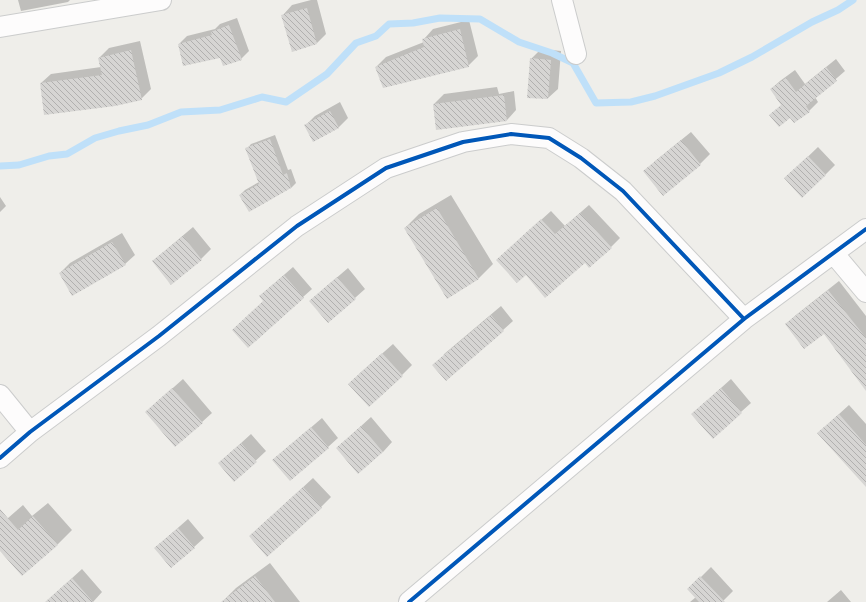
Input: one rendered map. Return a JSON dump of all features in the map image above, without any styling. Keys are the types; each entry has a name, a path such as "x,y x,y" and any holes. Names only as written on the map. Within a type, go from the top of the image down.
{"street":[{"path":"0,27 161,0"},
{"path":"562,0 576,54"},
{"path":"0,458 30,432 159,336 297,226 386,168 463,142 511,134 548,138 581,158 623,191 744,319"},
{"path":"409,602 744,319 866,229"},
{"path":"834,254 866,292"},
{"path":"0,395 30,432"}],"building":[{"path":"307,8 317,44 292,52 281,15"},
{"path":"229,25 242,60 223,66 220,58 183,66 178,44 212,35 211,32"},
{"path":"460,29 469,67 383,88 375,67 424,47 422,39"},
{"path":"131,50 142,100 115,106 44,115 40,83 102,75 98,58"},
{"path":"530,58 551,60 548,99 527,98"},
{"path":"826,67 837,81 806,106 810,112 794,123 790,118 779,127 769,115 781,105 770,89 786,78 796,92"},
{"path":"504,95 507,121 436,130 433,104"},
{"path":"330,111 339,128 313,142 304,125"},
{"path":"270,139 283,175 287,173 291,188 249,212 239,195 259,184 245,148"},
{"path":"681,140 701,165 663,196 643,171"},
{"path":"808,156 826,175 802,198 784,178"},
{"path":"437,208 479,279 447,299 404,228"},
{"path":"580,213 612,248 589,268 585,263 545,298 526,275 517,283 496,260 541,219 555,234"},
{"path":"183,236 202,260 171,285 152,261"},
{"path":"112,242 126,265 72,296 59,273"},
{"path":"284,275 304,298 248,348 232,330 263,301 259,296"},
{"path":"337,277 356,299 328,323 309,301"},
{"path":"828,290 866,338 866,391 824,334 804,349 785,324"},
{"path":"491,315 504,331 446,381 432,365"},
{"path":"382,353 403,376 369,407 348,384"},
{"path":"172,388 203,423 175,447 145,412"},
{"path":"721,388 742,413 713,439 691,414"},
{"path":"839,414 866,445 866,487 817,433"},
{"path":"361,426 383,452 358,474 336,448"},
{"path":"311,427 329,448 290,481 272,460"},
{"path":"241,443 257,462 234,482 218,463"},
{"path":"303,487 322,508 267,557 249,536"},
{"path":"0,509 18,530 33,516 58,545 22,576 0,551"},
{"path":"178,528 195,548 171,568 154,548"},
{"path":"255,576 275,602 221,602"},
{"path":"700,576 725,602 699,602 687,589"},
{"path":"72,578 93,602 45,602"}],"waterway":[{"path":"0,166 19,165 49,156 67,154 95,138 148,125 181,112 220,110 262,97 286,102 327,74 356,43 376,36 389,24 413,23 440,18 480,19 519,42 552,53 573,63 596,103 631,102 655,96 719,73 752,57 812,22 838,10 853,0"}],"cycle path":[{"path":"0,458 30,432 159,336 297,226 386,168 463,142 511,134 549,138 581,158 623,191 744,319"},
{"path":"409,602 744,319 866,229"}]}
